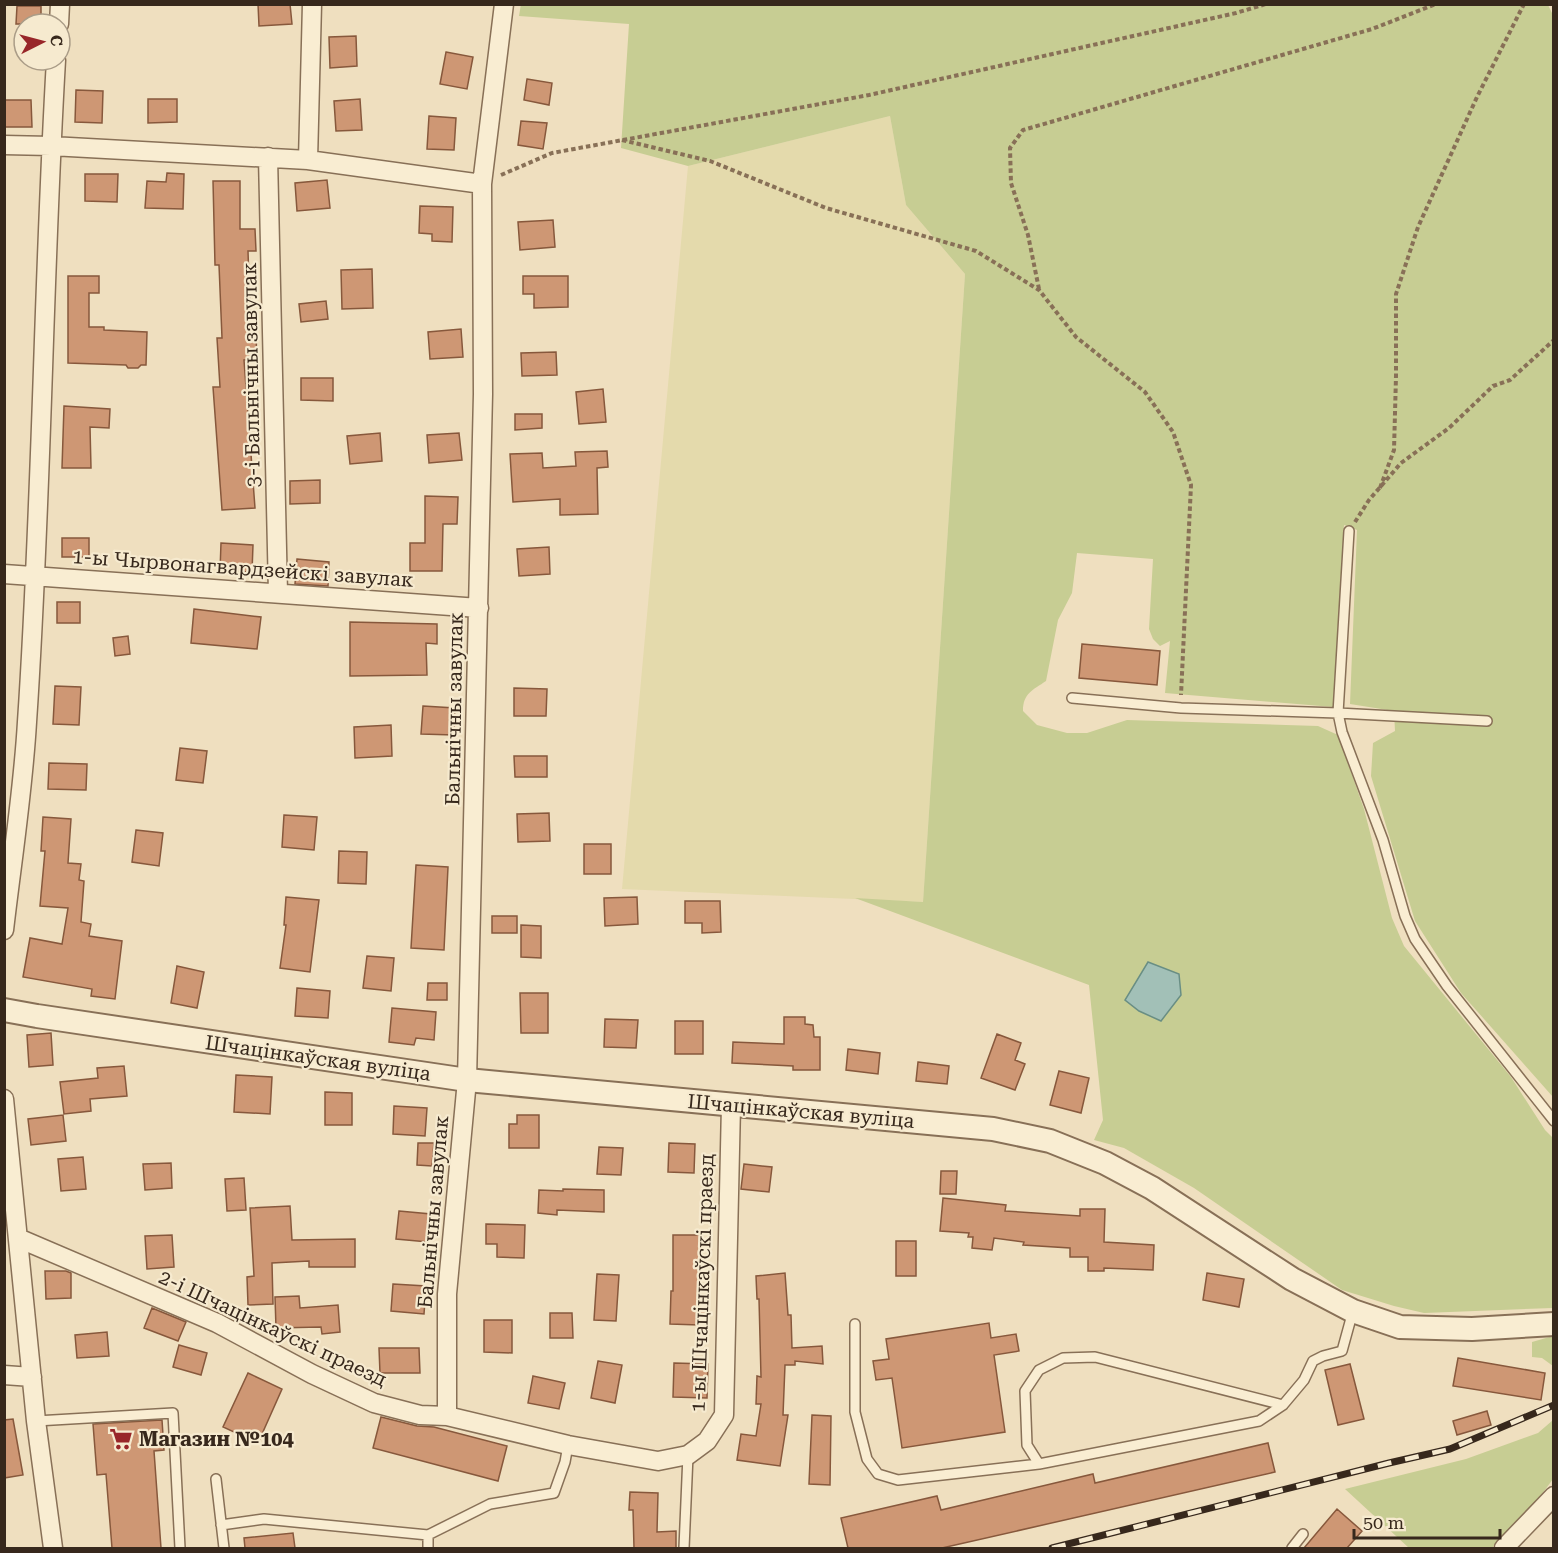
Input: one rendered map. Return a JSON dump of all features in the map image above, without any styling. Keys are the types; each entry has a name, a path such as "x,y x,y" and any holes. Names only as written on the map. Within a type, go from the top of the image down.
{"street":[{"path":"308,160 312,4"},
{"name":"Бальнічны завулак","path":"447,1416 447,1294 467,1080 483,394 482,184 504,4"},
{"path":"4,930 27,726 36,575 55,72"},
{"path":"4,145 308,160 482,184"},
{"name":"3-і Бальнічны завулак","path":"268,157 278,593"},
{"name":"1-ы Чырвонагвардзейскі завулак","path":"4,574 479,608"},
{"name":"Шчацінкаўская вуліца","path":"4,1010 37,1017 467,1080 993,1129 1050,1141 1105,1163 1152,1188 1292,1279 1353,1311 1400,1327 1472,1329 1554,1324"},
{"path":"4,1099 10,1208 18,1238 36,1421 52,1548"},
{"name":"1-ы Шчацінкаўскі праезд","path":"447,1416 568,1445 658,1461 688,1455 707,1441 724,1416 731,1104"},
{"name":"2-і Шчацінкаўскі праезд","path":"18,1238 217,1323 312,1374 374,1403 420,1415 447,1416"},
{"path":"4,1375 32,1377"},
{"path":"1504,1548 1554,1496"}],"lane":[{"path":"1349,531 1338,713 1342,732 1383,840 1405,916 1415,939 1447,986 1554,1120"},
{"path":"1072,699 1181,708 1487,720"},
{"path":"855,1323 855,1412 867,1459 878,1474 898,1480 1039,1464 1259,1421 1283,1405 1304,1380 1313,1361 1342,1351 1353,1311"},
{"path":"1039,1464 1027,1445 1025,1391 1039,1370 1063,1358 1095,1357 1283,1405"},
{"path":"36,1421 173,1413 180,1548"},
{"path":"221,1525 264,1519 428,1535 490,1504 554,1493 565,1462 568,1445"},
{"path":"684,1548 688,1455"},
{"path":"216,1479 224,1548"},
{"path":"1292,1548 1304,1534"},
{"path":"428,1535 428,1548"}],"path":[{"path":"482,184 552,153 869,95 1236,13 1266,4"},
{"path":"1039,290 1028,235 1011,183 1010,148 1023,130 1372,29 1436,4"},
{"path":"1380,488 1394,450 1396,294 1418,227 1477,97 1524,4"},
{"path":"622,140 710,160 826,208 976,251 1039,290 1076,337 1145,392 1173,432 1191,485 1181,708"},
{"path":"1349,531 1369,500 1401,463 1449,428 1493,386 1510,380 1554,340"}],"shaded area":[{"path":"890,116 906,205 965,274 923,902 622,889 688,166"}],"green space":[{"path":"521,4 1548,5 1554,17 1553,1097 1461,993 1415,921 1371,776 1373,743 1395,731 1394,711 1350,704 1357,530 1344,525 1333,707 1165,693 1170,641 1160,646 1153,639 1149,629 1153,559 1077,553 1072,593 1058,620 1046,681 1027,696 1023,711 1037,725 1067,733 1087,733 1127,720 1318,726 1338,735 1364,809 1392,918 1404,946 1511,1077 1545,1130 1553,1138 1553,1308 1424,1313 1342,1290 1194,1188 1124,1148 1094,1140 1103,1120 1089,985 855,898 923,902 965,274 906,205 890,116 688,166 621,148 629,24 519,16"},
{"path":"1553,1336 1553,1366 1542,1358 1532,1357 1532,1342"},
{"path":"1553,1420 1553,1479 1536,1502 1492,1548 1409,1548 1345,1489 1466,1459 1538,1433"}],"water":[{"path":"1148,962 1179,974 1181,995 1161,1021 1139,1011 1125,1000"}],"building":[{"path":"258,4 290,4 292,24 259,26"},
{"path":"17,6 41,6 41,12 17,12"},
{"path":"356,36 357,66 330,68 329,37"},
{"path":"446,52 473,57 467,89 440,84"},
{"path":"527,79 552,83 549,105 524,100"},
{"path":"76,90 103,91 102,123 75,122"},
{"path":"148,99 177,99 177,122 148,123"},
{"path":"360,99 362,130 336,131 334,101"},
{"path":"4,100 31,100 32,127 4,127"},
{"path":"429,116 456,118 454,150 427,149"},
{"path":"521,121 547,123 543,149 518,145"},
{"path":"167,173 184,174 183,209 145,208 147,181 166,182"},
{"path":"85,174 118,174 117,202 85,201"},
{"path":"327,180 330,208 297,211 295,183"},
{"path":"213,181 240,181 240,229 255,229 256,251 248,251 252,337 256,336 257,359 244,360 255,508 222,510 213,387 220,387 217,338 222,338 219,265 215,265"},
{"path":"420,206 453,207 452,242 432,241 432,234 419,233"},
{"path":"553,220 555,247 520,250 518,222"},
{"path":"372,269 373,308 342,309 341,270"},
{"path":"68,276 99,276 99,293 89,293 89,327 147,332 146,365 128,368 126,365 68,363"},
{"path":"523,276 568,276 568,307 534,308 534,294 523,294"},
{"path":"326,301 328,319 301,322 299,304"},
{"path":"461,329 463,357 430,359 428,332"},
{"path":"556,352 557,375 522,376 521,353"},
{"path":"301,378 333,378 333,401 301,400"},
{"path":"603,389 606,422 579,424 576,392"},
{"path":"64,406 110,409 109,428 90,427 91,468 62,468"},
{"path":"515,414 542,414 542,428 515,430"},
{"path":"380,433 382,461 350,464 347,436"},
{"path":"459,433 462,460 429,463 427,435"},
{"path":"607,451 608,467 597,468 598,514 560,515 560,499 513,502 510,454 542,453 543,468 576,466 575,452"},
{"path":"320,480 320,503 290,504 290,481"},
{"path":"425,496 458,497 457,524 443,524 442,571 410,571 410,543 425,543"},
{"path":"62,538 89,538 89,557 62,557"},
{"path":"221,543 253,545 252,572 220,571"},
{"path":"549,547 550,574 519,576 517,549"},
{"path":"297,559 329,562 328,586 295,584"},
{"path":"57,602 80,602 80,623 57,623"},
{"path":"194,609 261,617 257,649 191,643"},
{"path":"350,622 437,624 437,644 426,643 427,675 350,676"},
{"path":"128,636 130,654 115,656 113,638"},
{"path":"1082,644 1160,651 1157,685 1079,678"},
{"path":"55,686 81,687 79,725 53,724"},
{"path":"514,688 547,689 546,716 514,716"},
{"path":"423,706 455,708 454,735 421,734"},
{"path":"391,725 392,756 355,758 354,727"},
{"path":"180,748 207,751 203,783 176,780"},
{"path":"514,756 547,756 547,777 515,777"},
{"path":"49,763 87,764 86,790 48,789"},
{"path":"549,813 550,841 518,842 517,814"},
{"path":"284,815 317,817 314,850 282,847"},
{"path":"43,817 71,819 68,863 81,864 79,880 84,881 81,922 91,924 89,936 122,941 115,999 91,996 92,989 23,977 30,938 62,944 68,908 40,906 45,851 41,851"},
{"path":"136,830 163,833 159,866 132,862"},
{"path":"584,844 611,844 611,874 584,874"},
{"path":"339,851 367,852 366,884 338,883"},
{"path":"416,865 448,867 444,950 411,948"},
{"path":"286,897 319,900 310,972 280,968 286,925 284,925"},
{"path":"637,897 638,924 605,926 604,898"},
{"path":"685,901 720,901 721,932 702,933 702,923 685,923"},
{"path":"492,916 517,916 517,933 492,933"},
{"path":"521,925 541,926 541,958 521,957"},
{"path":"367,956 394,958 391,991 363,988"},
{"path":"177,966 204,972 197,1008 171,1003"},
{"path":"428,983 447,983 447,1000 427,1000"},
{"path":"297,988 330,991 328,1018 295,1016"},
{"path":"520,993 548,993 548,1033 521,1033"},
{"path":"392,1008 436,1012 434,1040 416,1038 414,1045 389,1042"},
{"path":"784,1017 805,1017 805,1024 813,1025 814,1037 820,1037 820,1070 793,1070 793,1066 732,1063 733,1042 784,1044"},
{"path":"605,1019 638,1020 636,1048 604,1047"},
{"path":"675,1021 703,1021 703,1054 675,1054"},
{"path":"51,1033 53,1065 29,1067 27,1035"},
{"path":"997,1034 1021,1043 1015,1060 1025,1064 1015,1090 981,1078"},
{"path":"848,1049 880,1053 878,1074 846,1070"},
{"path":"918,1062 949,1066 947,1084 916,1081"},
{"path":"124,1066 127,1096 90,1099 91,1111 64,1114 60,1082 98,1078 97,1068"},
{"path":"1059,1071 1089,1078 1081,1113 1050,1105"},
{"path":"236,1075 272,1077 270,1114 234,1112"},
{"path":"325,1092 352,1093 352,1125 325,1125"},
{"path":"394,1106 427,1108 425,1136 393,1134"},
{"path":"63,1115 66,1141 31,1145 28,1119"},
{"path":"517,1115 539,1115 539,1148 509,1148 509,1124 517,1124"},
{"path":"418,1143 434,1143 432,1166 417,1165"},
{"path":"669,1143 695,1144 694,1173 668,1172"},
{"path":"599,1147 623,1148 621,1175 597,1174"},
{"path":"83,1157 86,1189 61,1191 58,1159"},
{"path":"171,1163 172,1188 145,1190 143,1164"},
{"path":"744,1164 772,1167 769,1192 741,1189"},
{"path":"941,1171 957,1171 956,1194 940,1194"},
{"path":"244,1178 246,1210 227,1211 225,1179"},
{"path":"563,1189 604,1190 604,1212 557,1210 557,1215 538,1213 539,1190 563,1191"},
{"path":"943,1198 1006,1205 1005,1211 1080,1216 1080,1209 1105,1209 1104,1242 1154,1245 1153,1270 1104,1268 1104,1271 1088,1271 1088,1257 1070,1257 1070,1248 1023,1245 1024,1242 994,1238 992,1250 972,1248 973,1237 968,1237 969,1233 940,1231"},
{"path":"290,1206 292,1240 355,1239 355,1267 309,1267 309,1261 272,1263 273,1304 248,1305 247,1277 254,1276 250,1208"},
{"path":"399,1211 431,1214 428,1242 396,1239"},
{"path":"486,1224 525,1225 524,1258 497,1257 497,1244 486,1244"},
{"path":"172,1235 174,1267 147,1269 145,1236"},
{"path":"673,1235 701,1235 698,1298 707,1298 706,1318 699,1317 699,1325 670,1324 671,1291 673,1291"},
{"path":"896,1241 916,1241 916,1276 896,1276"},
{"path":"45,1271 71,1273 71,1298 46,1299"},
{"path":"785,1273 788,1315 791,1315 792,1348 822,1346 823,1364 795,1361 795,1365 785,1365 783,1415 788,1415 780,1466 737,1460 741,1434 756,1436 761,1404 756,1404 757,1376 761,1377 759,1299 757,1299 756,1276"},
{"path":"1207,1273 1244,1279 1239,1307 1203,1300"},
{"path":"597,1274 619,1275 616,1321 594,1320"},
{"path":"393,1284 426,1286 424,1314 391,1311"},
{"path":"299,1296 300,1308 338,1305 340,1332 322,1334 321,1327 276,1328 275,1297"},
{"path":"152,1308 186,1322 178,1341 144,1328"},
{"path":"550,1313 572,1313 573,1338 550,1338"},
{"path":"484,1320 512,1320 512,1353 484,1352"},
{"path":"989,1323 991,1338 1016,1334 1019,1351 994,1355 1005,1432 902,1448 892,1378 876,1380 873,1361 889,1359 886,1339"},
{"path":"107,1332 109,1356 77,1358 75,1335"},
{"path":"179,1345 207,1353 201,1375 173,1367"},
{"path":"379,1348 419,1348 420,1373 380,1373"},
{"path":"1458,1358 1545,1373 1541,1400 1453,1386"},
{"path":"598,1361 622,1365 615,1403 591,1398"},
{"path":"674,1363 708,1364 707,1398 673,1397"},
{"path":"1350,1364 1364,1419 1338,1425 1325,1370"},
{"path":"248,1373 282,1389 258,1443 223,1427"},
{"path":"533,1376 565,1383 559,1409 528,1403"},
{"path":"1487,1411 1491,1425 1457,1435 1453,1421"},
{"path":"812,1415 831,1416 830,1485 809,1484"},
{"path":"381,1417 417,1426 434,1427 507,1446 498,1481 373,1448"},
{"path":"13,1419 23,1475 4,1478 4,1420"},
{"path":"162,1420 164,1450 154,1451 161,1548 112,1548 106,1474 97,1475 93,1424"},
{"path":"1268,1443 1275,1472 942,1548 848,1548 841,1518 937,1496 941,1510 1093,1474 1095,1483"},
{"path":"630,1492 658,1493 657,1532 676,1531 676,1548 634,1548 633,1510 629,1510"},
{"path":"1337,1509 1362,1531 1347,1548 1304,1548"},
{"path":"293,1533 295,1548 245,1548 244,1538"}],"railway":[{"path":"1052,1548 1450,1449 1554,1405"}],"place":[{"name":"Магазин №104","path":"121,1439"}]}
